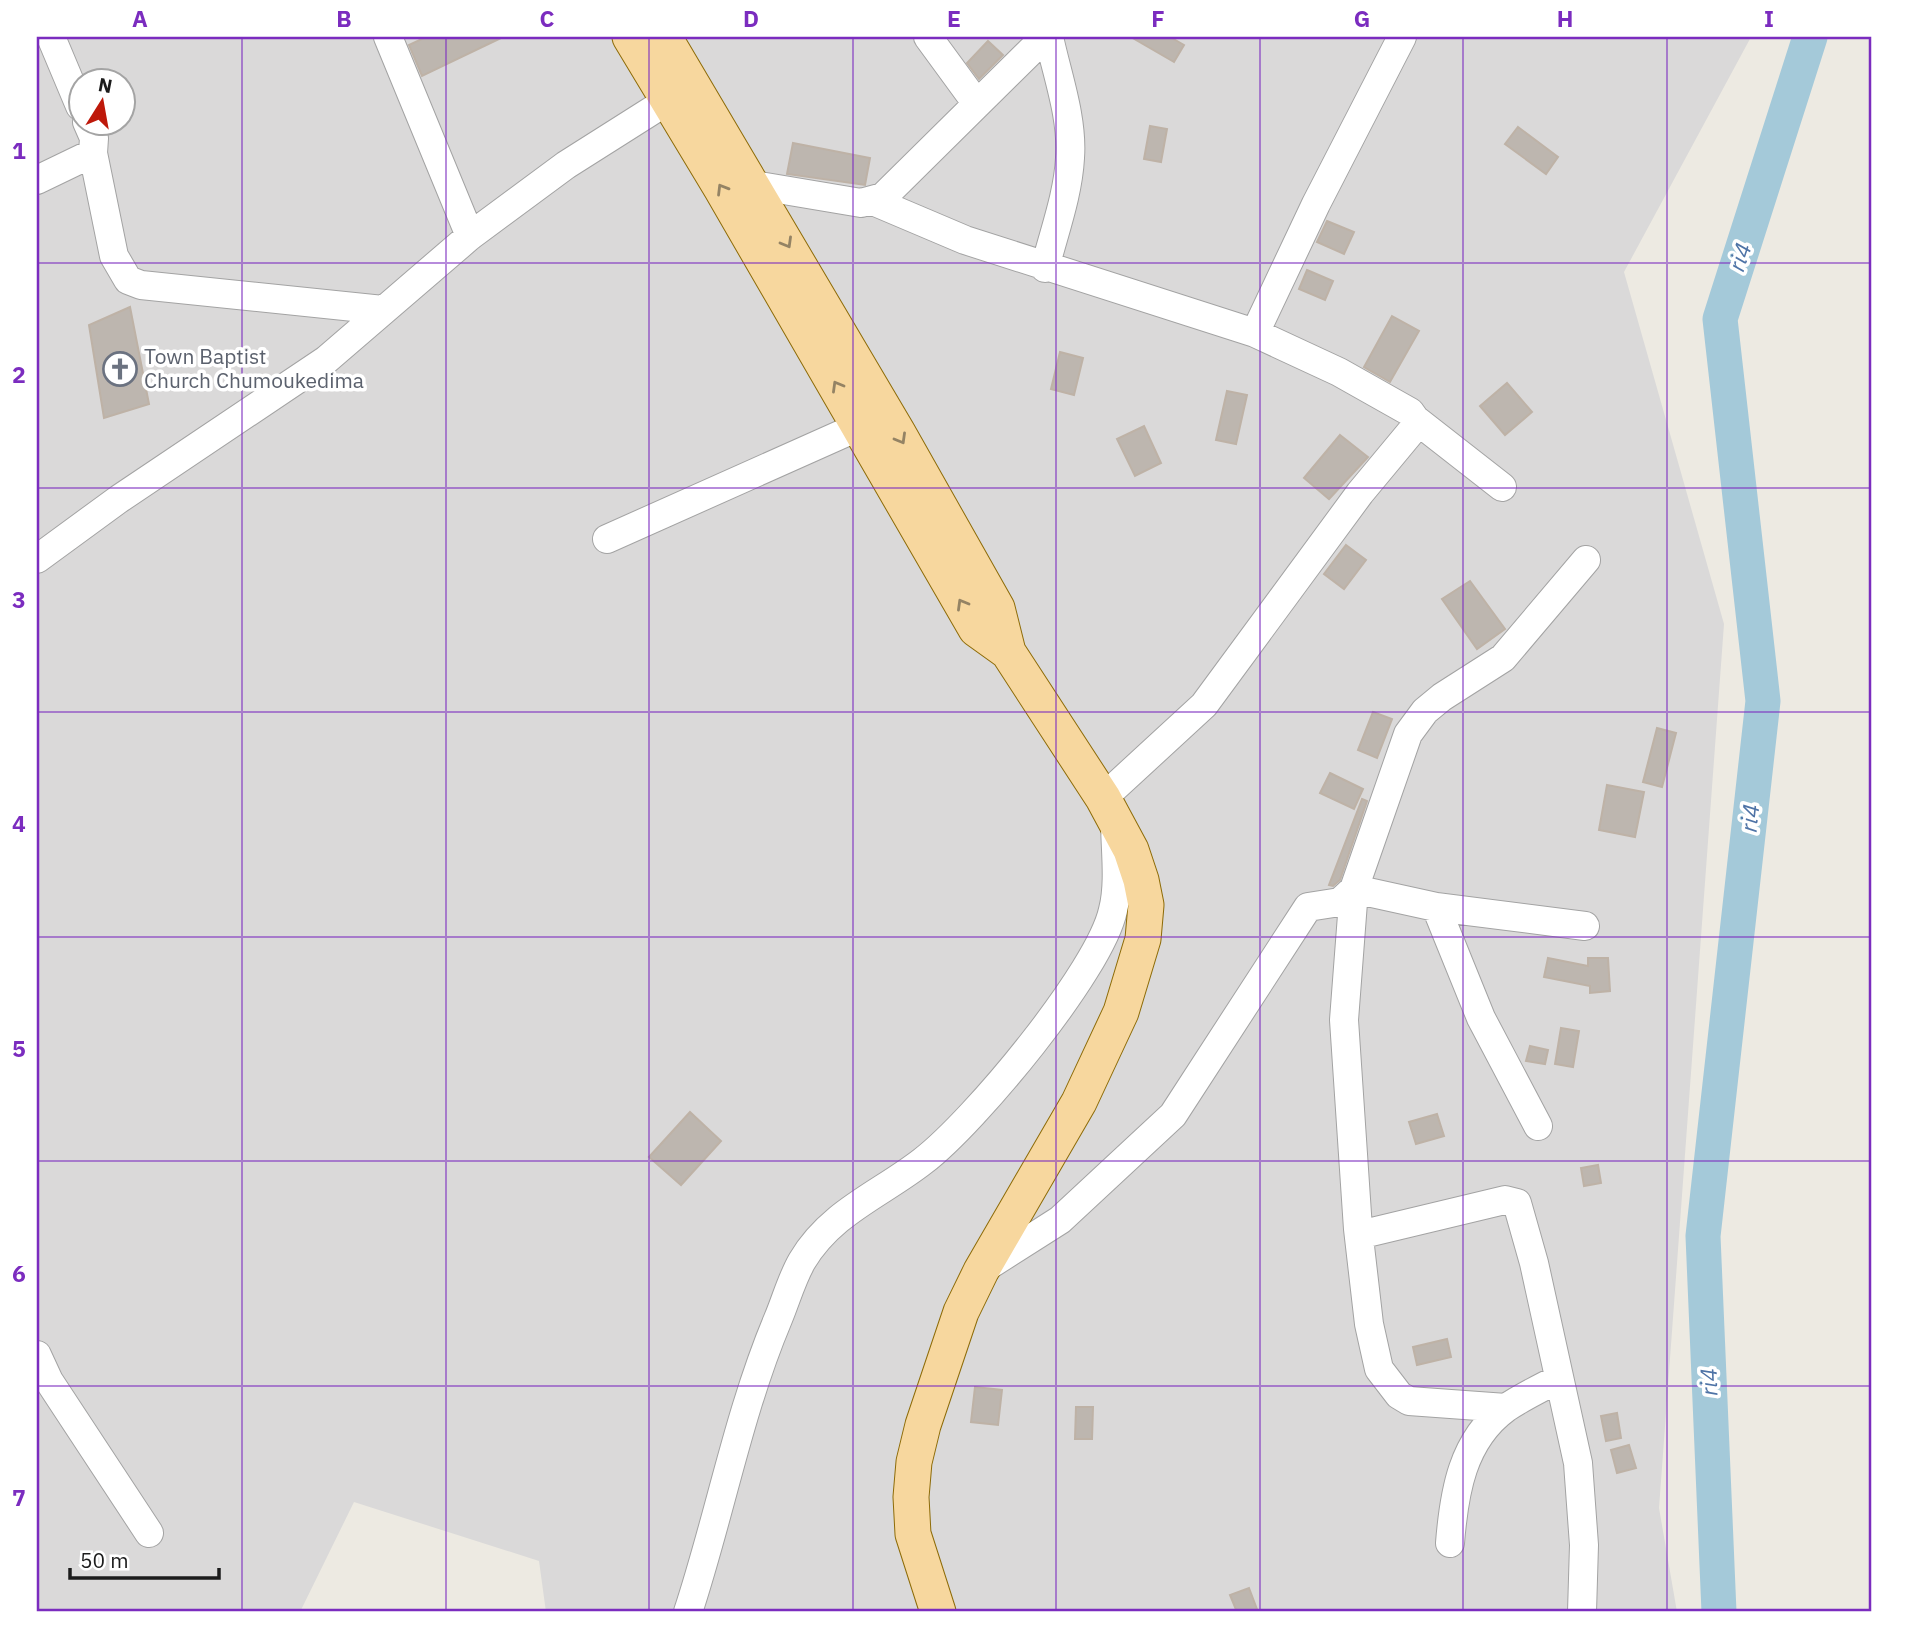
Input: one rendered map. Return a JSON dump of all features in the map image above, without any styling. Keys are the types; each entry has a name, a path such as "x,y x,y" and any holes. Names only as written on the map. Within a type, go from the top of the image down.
{"main road":[{"path":"629,37 680,93 754,185 997,608 1008,652 1109,809 1138,870 1146,905 1143,939 1121,1012 1079,1101 981,1271 961,1312 942,1364 914,1461 911,1497 914,1534 938,1612"},
{"path":"664,37 680,93 860,426 976,629 1008,652"}],"street":[{"path":"51,37 66,73"},
{"path":"388,37 470,236"},
{"path":"928,37 977,104"},
{"path":"754,185 861,203 883,197 1047,37 1066,113 1070,157 1067,184 1045,268"},
{"path":"1255,333 1316,204 1402,37"},
{"path":"37,559 119,499 326,360 470,236 566,165 680,93"},
{"path":"93,136 93,153 114,256 128,280 151,286 383,310"},
{"path":"37,180 93,153"},
{"path":"873,201 965,240 1045,268 1255,333 1339,372 1410,412 1415,419 1503,487"},
{"path":"688,1612 706,1557 757,1369 802,1262 824,1230 859,1201 892,1185 960,1127 1070,994 1108,927 1114,909 1109,809 1204,705 1360,494 1414,428 1415,419"},
{"path":"607,539 860,426"},
{"path":"1506,1408 1409,1401 1387,1381 1379,1369 1373,1350 1359,1235 1344,1020 1354,889 1414,727 1425,711 1503,658 1586,560"},
{"path":"1354,889 1436,906 1585,926"},
{"path":"981,1271 1060,1220 1173,1115 1308,907 1340,902 1354,889"},
{"path":"1436,906 1481,1018 1538,1126"},
{"path":"1359,1235 1505,1200 1517,1203 1534,1263 1578,1463 1583,1532 1582,1612"},
{"path":"37,1355 49,1381 149,1533"},
{"path":"1450,1543 1454,1492 1460,1472 1491,1422 1506,1408 1558,1379"}],"shaded area":[{"path":"37,37 1751,37 1624,272 1724,624 1659,1508 1677,1612 546,1612 539,1561 354,1502 300,1612 37,1612"}],"building":[{"path":"426,37 503,37 422,76 409,45"},
{"path":"1131,37 1170,37 1184,45 1174,62"},
{"path":"988,41 1003,55 979,79 967,63"},
{"path":"1150,126 1167,129 1161,162 1144,159"},
{"path":"1518,127 1558,157 1546,174 1505,144"},
{"path":"793,143 870,158 865,185 787,174"},
{"path":"1327,221 1354,232 1344,254 1317,242"},
{"path":"1307,270 1333,281 1325,300 1299,289"},
{"name":"Town Baptist Church Chumoukedima","path":"130,307 149,404 104,418 89,325"},
{"path":"1392,316 1419,331 1390,382 1364,367"},
{"path":"1060,352 1083,358 1074,395 1051,389"},
{"path":"1507,383 1532,412 1505,435 1480,406"},
{"path":"1227,391 1247,395 1236,444 1216,440"},
{"path":"1144,426 1161,463 1135,476 1117,439"},
{"path":"1340,435 1368,457 1329,499 1304,478"},
{"path":"1346,545 1366,560 1344,589 1324,574"},
{"path":"1470,581 1505,629 1477,649 1442,599"},
{"path":"1373,712 1392,719 1377,758 1358,750"},
{"path":"1657,728 1676,733 1662,787 1643,782"},
{"path":"1330,773 1363,789 1354,809 1320,793"},
{"path":"1607,785 1644,792 1635,837 1599,830"},
{"path":"1362,799 1367,801 1340,880 1333,886 1329,885"},
{"path":"1548,958 1588,966 1588,958 1608,958 1610,991 1590,993 1590,986 1544,977"},
{"path":"1561,1028 1579,1031 1573,1067 1555,1064"},
{"path":"1530,1046 1548,1050 1545,1064 1526,1061"},
{"path":"690,1112 721,1141 681,1185 649,1157"},
{"path":"1437,1114 1444,1136 1416,1144 1409,1122"},
{"path":"1598,1165 1601,1183 1584,1186 1581,1168"},
{"path":"1447,1339 1451,1357 1417,1365 1413,1347"},
{"path":"975,1387 1002,1390 998,1425 971,1422"},
{"path":"1076,1407 1093,1407 1092,1439 1075,1439"},
{"path":"1617,1413 1621,1438 1606,1441 1601,1416"},
{"path":"1629,1445 1636,1468 1617,1473 1611,1450"},
{"path":"1249,1588 1258,1612 1237,1612 1230,1595"}],"waterway":[{"name":"ri4","path":"1719,1612 1703,1236 1763,701 1720,319 1810,37"}],"place":[{"name":"Town Baptist Church Chumoukedima","path":"120,369"}]}
